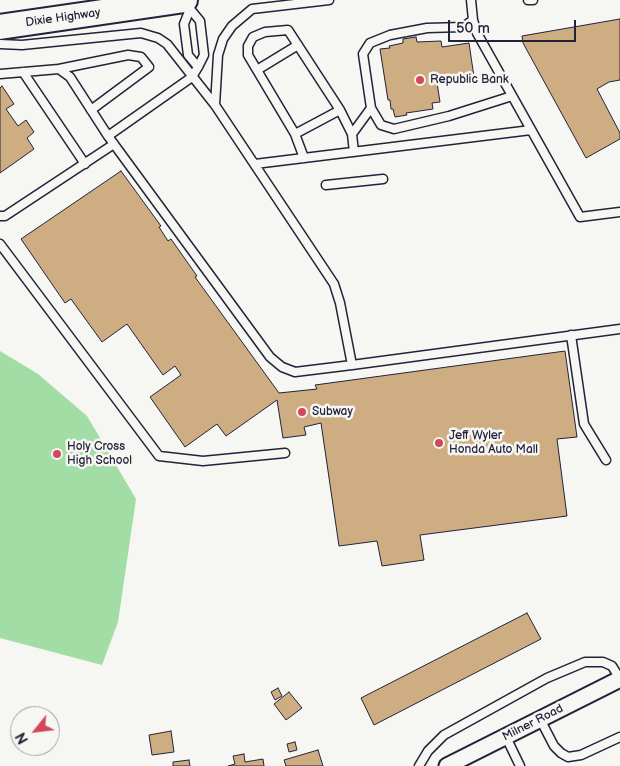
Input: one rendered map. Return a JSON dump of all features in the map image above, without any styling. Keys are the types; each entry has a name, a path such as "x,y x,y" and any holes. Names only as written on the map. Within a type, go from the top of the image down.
{"main road":[{"name":"Dixie Highway","path":"0,27 188,3"}],"street":[{"name":"Milner Road","path":"447,766 620,679"}],"lane":[{"path":"215,105 218,55 223,40 232,26 252,9 329,0"},
{"path":"471,0 473,20 477,32 580,217 620,212"},
{"path":"528,0 533,0"},
{"path":"188,3 184,24 188,54 198,67"},
{"path":"108,136 192,77 204,55 200,21 188,3"},
{"path":"473,20 463,27 426,28 390,35 370,42 363,54 371,108 381,125 394,129 449,116 512,96"},
{"path":"304,158 295,134 248,55 248,46 253,37 265,32 288,30 340,110 352,134 354,152"},
{"path":"0,44 22,45 141,33 158,38 167,44 215,105 334,284 340,303 352,365"},
{"path":"257,70 298,45"},
{"path":"0,74 59,69 128,55 141,57 149,67 91,110"},
{"path":"59,69 70,77 108,136 270,357 282,367 295,372 620,329"},
{"path":"23,72 85,164"},
{"path":"352,134 371,108"},
{"path":"295,134 340,110"},
{"path":"255,164 531,130"},
{"path":"0,216 5,216 114,144"},
{"path":"326,185 383,179"},
{"path":"0,244 158,456 203,461 285,453"},
{"path":"571,335 584,424 606,460"},
{"path":"419,766 428,751 444,736 547,678 584,662 603,662 612,666 620,679"},
{"path":"540,719 554,746 561,753 568,756 581,755 620,737"},
{"path":"506,737 520,766"}],"green space":[{"name":"Holy Cross High School","path":"0,351 38,374 87,416 136,499 118,622 102,665 0,638"}],"building":[{"path":"620,19 620,80 609,82 597,89 620,133 620,139 586,158 523,43 522,36"},
{"name":"Republic Bank","path":"416,37 417,42 441,41 442,47 469,43 474,77 437,83 440,102 432,103 433,109 406,113 407,115 395,117 393,109 391,109 390,100 388,100 380,49 390,48 389,46 403,43 403,39"},
{"path":"2,86 14,104 6,109 18,126 26,120 34,132 27,138 34,149 0,173 0,88"},
{"path":"121,171 161,226 159,227 168,241 171,239 197,276 195,277 279,393 317,389 315,385 565,351 577,437 557,439 567,516 420,535 424,560 382,566 377,541 339,546 321,423 304,427 306,435 283,438 277,400 226,436 217,424 185,447 150,397 181,375 175,366 163,375 127,324 102,342 71,299 65,303 21,239"},
{"path":"527,613 541,639 374,725 361,698"},
{"path":"278,688 282,696 275,700 271,692"},
{"path":"289,692 302,708 286,720 274,704"},
{"path":"171,731 174,752 152,755 149,735"},
{"path":"295,742 297,750 289,752 287,744"},
{"path":"318,750 323,766 286,766 284,760"},
{"path":"244,754 245,762 263,759 264,766 228,766 235,764 233,756"},
{"path":"189,760 190,766 173,766 173,762"}],"place":[{"name":"Republic Bank","path":"420,80"},
{"name":"Subway","path":"302,412"},
{"name":"Jeff Wyler Honda Auto Mall","path":"439,443"},
{"name":"Holy Cross High School","path":"57,454"}]}
